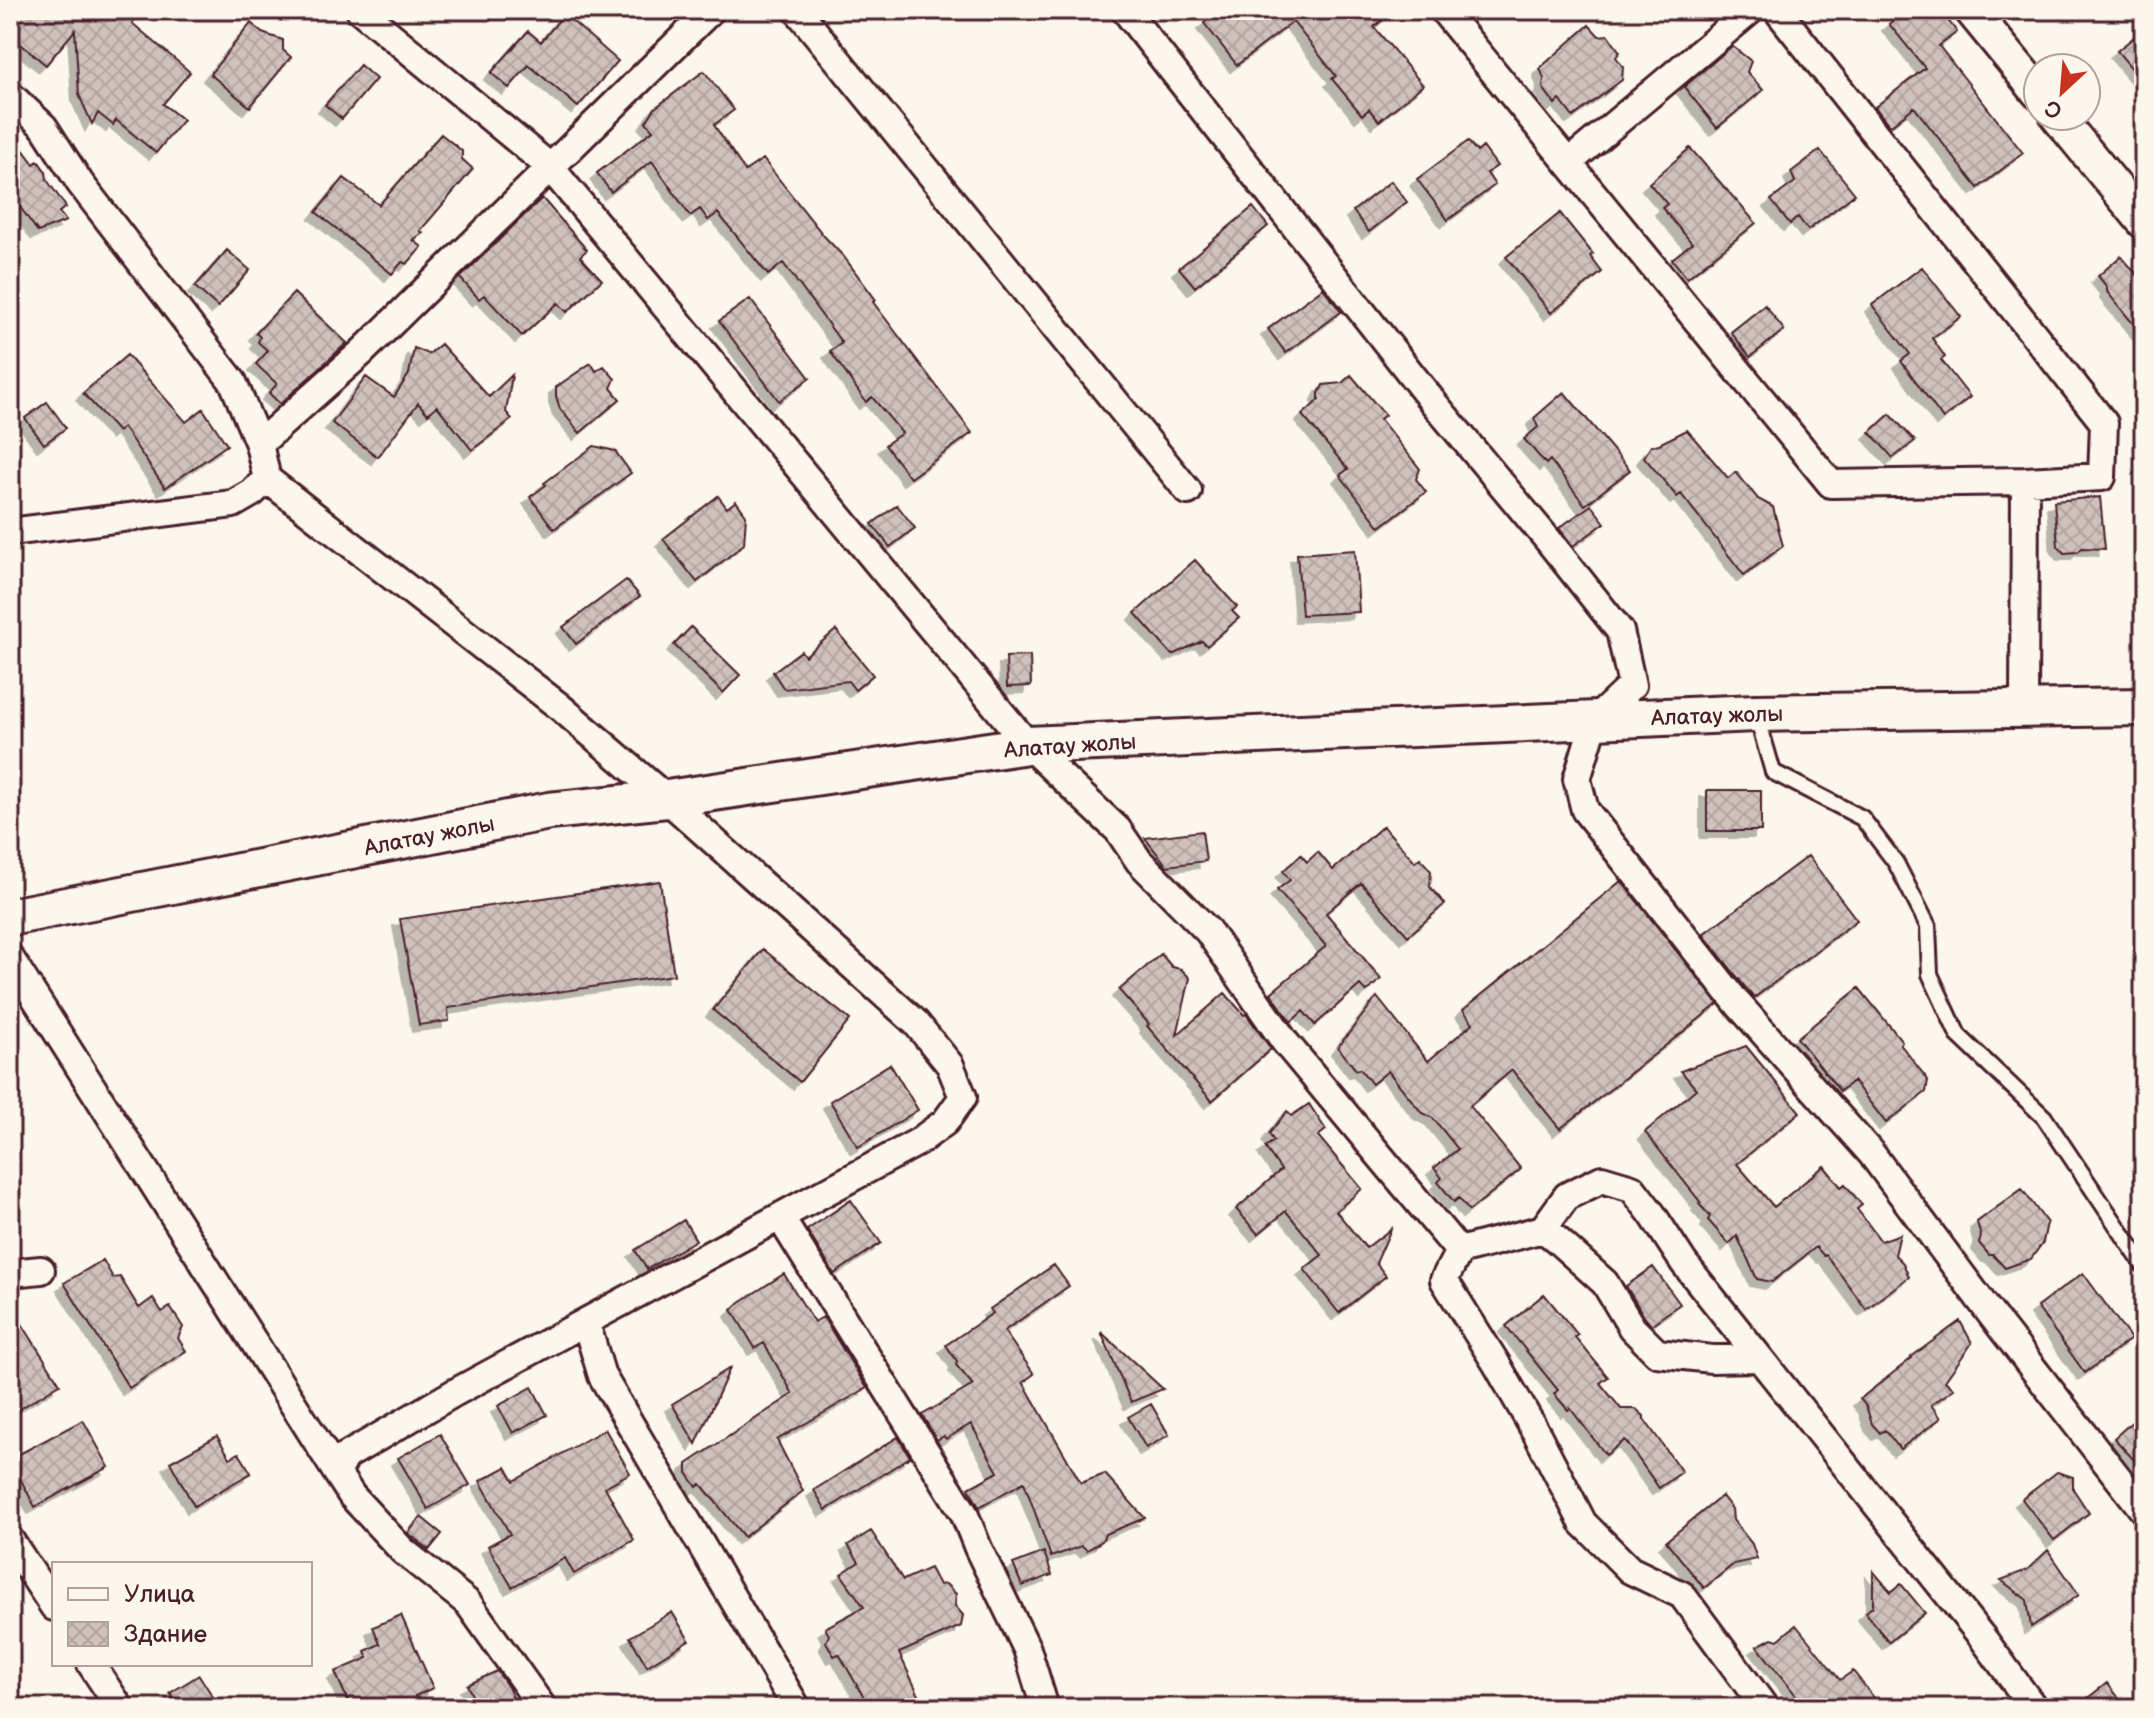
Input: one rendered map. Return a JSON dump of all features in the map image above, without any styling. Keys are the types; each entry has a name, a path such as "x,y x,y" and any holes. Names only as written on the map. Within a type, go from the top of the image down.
{"main road":[{"name":"Алатау жолы","path":"10,917 549,811 667,799 1028,745 1756,713 2144,707"}],"street":[{"path":"360,10 550,167 1028,745 1118,830 1139,861 1208,931 1285,1042 1459,1251"},
{"path":"259,444 362,352 711,10"},
{"path":"797,10 1188,491"},
{"path":"1125,10 1433,402 1620,631 1632,685 1595,720 1577,779 1585,810 1738,1004 1871,1153 1993,1317 2144,1511"},
{"path":"1443,10 1831,484 2102,477 2104,423 1777,10"},
{"path":"1568,163 1751,10"},
{"path":"1971,10 2022,72"},
{"path":"10,95 44,127 80,183 233,382 259,444 267,479 560,707 667,799 916,1023 950,1065 963,1097 945,1122 918,1142 454,1393 346,1456 337,1473"},
{"path":"2070,132 2144,222"},
{"path":"10,532 233,504 267,479"},
{"path":"2024,709 2025,481"},
{"path":"10,958 352,1496 403,1551 468,1603 543,1708"},
{"path":"1765,1708 1682,1595 1630,1570 1583,1523 1538,1436 1444,1280 1459,1251 1543,1229 1567,1196 1602,1179 1632,1188 1684,1263 1982,1637 2034,1708"},
{"path":"780,1217 964,1513 1027,1649 1045,1708"},
{"path":"1543,1229 1605,1283 1632,1328 1657,1353 1712,1359 1758,1358"},
{"path":"10,1273 41,1270"},
{"path":"586,1323 602,1376 797,1708"},
{"path":"10,1540 52,1604"},
{"path":"92,1666 120,1708"}],"lane":[{"path":"1756,713 1773,772 1862,818 1896,863 1928,926 1930,974 1958,1035 2044,1117 2144,1266"}],"building":[{"path":"10,10 143,10 132,23 190,72 163,104 183,120 156,153 116,120 113,125 98,113 92,124 79,95 75,30 46,65 10,35"},
{"path":"1220,10 1325,10 1333,19 1344,10 1395,10 1374,27 1423,85 1379,121 1369,109 1362,115 1332,79 1336,76 1293,22 1237,65 1204,23"},
{"path":"1906,10 1940,10 1957,32 1939,46 2023,153 1978,188 1914,107 1890,126 1875,107 1925,68 1889,24"},
{"path":"564,14 618,61 578,107 529,65 509,88 491,73 528,31 541,42"},
{"path":"251,23 262,33 283,40 283,50 291,57 250,107 210,74"},
{"path":"1589,25 1599,36 1608,35 1620,52 1616,57 1623,67 1622,80 1573,117 1560,100 1555,104 1543,88 1540,68"},
{"path":"2144,29 2144,83 2117,51"},
{"path":"1732,46 1751,61 1747,72 1763,90 1717,128 1684,87"},
{"path":"360,65 376,79 342,119 325,105"},
{"path":"704,71 734,110 714,125 745,171 763,159 844,257 876,300 873,302 972,433 910,478 885,445 902,433 872,397 866,402 830,351 842,343 783,263 768,275 718,213 708,220 700,209 690,216 652,161 611,192 597,173 653,130 646,122 655,108"},
{"path":"10,132 34,164 38,161 46,172 47,180 66,207 59,212 66,221 38,232 10,193"},
{"path":"441,134 462,151 462,159 473,169 420,231 423,233 413,240 422,247 407,264 402,262 392,274 316,212 344,178 379,205"},
{"path":"1468,141 1477,152 1483,147 1497,166 1487,173 1495,185 1448,220 1417,179"},
{"path":"1690,148 1756,223 1687,278 1672,259 1692,243 1662,208 1667,204 1649,183"},
{"path":"1820,150 1855,194 1808,230 1798,217 1790,224 1771,200 1795,182 1791,172"},
{"path":"1391,181 1407,202 1369,232 1353,211"},
{"path":"542,198 587,250 580,256 602,280 567,312 558,303 522,336 484,295 479,299 460,278"},
{"path":"1253,207 1268,226 1195,287 1179,268"},
{"path":"1560,213 1593,254 1590,256 1602,272 1551,313 1506,257"},
{"path":"227,250 250,270 218,307 195,287"},
{"path":"2121,256 2144,283 2144,337 2107,292 2107,287 2098,276"},
{"path":"1922,267 1961,317 1932,338 1945,357 1941,360 1970,397 1943,419 1901,361 1910,354 1872,305"},
{"path":"1323,288 1341,312 1286,353 1268,329"},
{"path":"294,293 347,343 280,404 269,393 277,384 256,364 268,351 258,342 260,337 256,333"},
{"path":"750,299 810,378 779,401 719,321"},
{"path":"1765,305 1784,330 1750,357 1731,332"},
{"path":"441,344 489,397 512,375 506,412 512,419 472,450 437,406 428,414 418,403 378,457 332,423 366,377 394,397 409,374 414,348 429,354"},
{"path":"127,355 186,422 203,409 227,445 165,488 123,427 118,432 83,393"},
{"path":"591,363 596,371 604,366 615,379 611,388 620,399 580,433 560,409 556,387"},
{"path":"1351,375 1385,415 1380,419 1420,469 1416,479 1426,492 1380,527 1340,475 1348,469 1302,415 1319,400 1323,385 1342,383"},
{"path":"1564,392 1630,470 1585,505 1550,460 1546,464 1524,439 1538,427 1534,418"},
{"path":"47,402 66,428 44,444 25,418"},
{"path":"1890,414 1915,441 1893,458 1870,432"},
{"path":"1687,430 1728,478 1736,472 1758,499 1773,507 1783,546 1744,575 1681,494 1677,497 1644,457 1651,446"},
{"path":"594,446 615,451 631,473 554,529 530,497"},
{"path":"718,496 727,508 736,501 746,515 744,544 697,582 663,539"},
{"path":"2100,497 2105,549 2082,548 2078,552 2064,553 2058,546 2054,501"},
{"path":"897,505 915,528 890,547 872,524"},
{"path":"1591,505 1605,523 1573,546 1559,528"},
{"path":"1355,550 1359,612 1302,615 1297,554"},
{"path":"1195,560 1237,607 1232,611 1239,618 1207,646 1202,641 1172,655 1135,613"},
{"path":"626,580 640,596 576,644 563,627"},
{"path":"691,627 740,675 723,693 674,645"},
{"path":"836,630 873,675 855,690 848,681 784,689 773,672 801,651 805,656"},
{"path":"1030,656 1031,686 1007,687 1006,657"},
{"path":"1707,790 1761,790 1761,831 1707,831"},
{"path":"1383,826 1415,862 1420,858 1431,871 1430,887 1445,904 1408,936 1361,883 1326,913 1381,979 1366,992 1360,985 1315,1025 1303,1011 1291,1022 1271,993 1326,946 1277,890 1290,880 1283,871 1301,855 1307,862 1318,852 1333,870"},
{"path":"1202,831 1206,861 1167,866 1145,838"},
{"path":"1808,856 1857,920 1754,998 1703,934"},
{"path":"660,881 674,975 448,1008 449,1021 419,1025 400,919"},
{"path":"1621,881 1718,1004 1560,1129 1512,1070 1470,1106 1521,1169 1469,1211 1459,1198 1454,1202 1438,1182 1442,1178 1434,1168 1458,1149 1433,1118 1421,1112 1388,1071 1372,1084 1338,1047 1377,997 1428,1061 1473,1023 1463,1010"},
{"path":"763,949 850,1020 800,1082 713,1010"},
{"path":"1161,954 1172,967 1181,969 1190,978 1177,1035 1225,993 1246,1014 1271,1049 1212,1101 1119,990"},
{"path":"1859,988 1902,1041 1900,1044 1928,1080 1926,1092 1886,1123 1853,1081 1840,1091 1797,1038"},
{"path":"1746,1046 1800,1112 1737,1164 1774,1207 1824,1166 1841,1187 1845,1184 1862,1205 1857,1209 1881,1241 1900,1234 1895,1255 1903,1263 1909,1277 1866,1309 1826,1255 1816,1247 1772,1282 1757,1279 1737,1236 1729,1244 1645,1132 1696,1089 1681,1071"},
{"path":"890,1064 918,1110 858,1147 830,1101"},
{"path":"1309,1104 1326,1130 1318,1136 1362,1189 1336,1211 1366,1248 1391,1229 1376,1263 1386,1276 1339,1313 1304,1269 1322,1255 1286,1211 1258,1234 1236,1209 1281,1170 1265,1147 1274,1141 1269,1134 1287,1111 1291,1116"},
{"path":"2022,1189 2047,1223 2043,1242 2031,1259 2005,1268 1979,1243 1981,1237 1977,1222"},
{"path":"851,1200 881,1243 834,1274 807,1230"},
{"path":"684,1220 696,1240 647,1269 635,1250"},
{"path":"103,1260 113,1278 120,1277 139,1308 153,1298 162,1312 170,1307 183,1327 178,1338 186,1351 129,1388 64,1283"},
{"path":"1054,1265 1069,1286 1004,1331 1034,1374 1023,1382 1081,1483 1105,1474 1145,1518 1105,1534 1102,1541 1087,1550 1082,1546 1051,1557 1024,1482 979,1507 969,1488 998,1472 971,1424 946,1439 944,1436 937,1440 922,1415 973,1385 956,1365 957,1361 946,1345 993,1313 990,1309"},
{"path":"1653,1267 1680,1304 1651,1325 1626,1286"},
{"path":"2083,1273 2131,1339 2085,1373 2037,1307"},
{"path":"784,1274 814,1322 823,1317 867,1388 777,1440 803,1491 744,1537 701,1484 697,1487 687,1473 687,1464 793,1394 764,1343 755,1348 732,1310"},
{"path":"1544,1294 1608,1377 1600,1383 1621,1409 1636,1409 1644,1416 1682,1472 1659,1488 1625,1440 1606,1455 1570,1408 1568,1410 1554,1394 1558,1390 1506,1326"},
{"path":"10,1305 60,1384 18,1410 10,1398"},
{"path":"1960,1321 1972,1343 1945,1381 1954,1389 1931,1405 1941,1418 1900,1449 1885,1430 1880,1433 1872,1424 1860,1399"},
{"path":"1101,1332 1163,1389 1131,1402"},
{"path":"730,1368 696,1444 672,1404"},
{"path":"532,1387 547,1415 513,1433 498,1406"},
{"path":"1151,1404 1169,1435 1146,1448 1128,1417"},
{"path":"2144,1411 2144,1471 2114,1438"},
{"path":"83,1420 109,1467 35,1507 10,1459"},
{"path":"605,1429 630,1473 605,1487 634,1540 574,1574 565,1558 512,1587 488,1546 510,1534 480,1481 506,1467 514,1481"},
{"path":"440,1434 470,1485 428,1509 398,1458"},
{"path":"217,1436 230,1458 239,1453 251,1473 194,1506 170,1462"},
{"path":"898,1437 910,1457 826,1510 814,1490"},
{"path":"2057,1472 2073,1477 2073,1489 2089,1513 2054,1540 2022,1499"},
{"path":"1722,1496 1732,1509 1733,1520 1752,1544 1757,1559 1734,1564 1704,1588 1666,1541"},
{"path":"421,1517 442,1534 429,1550 408,1533"},
{"path":"871,1531 903,1580 930,1568 939,1585 946,1584 956,1594 955,1606 963,1615 961,1626 899,1653 925,1708 870,1708 839,1654 834,1656 826,1642 829,1635 825,1628 864,1607 841,1574 859,1562 848,1545"},
{"path":"2048,1550 2079,1595 2031,1627 2027,1600 2001,1580 2027,1570"},
{"path":"1044,1552 1052,1575 1022,1586 1013,1564"},
{"path":"1873,1571 1891,1592 1901,1584 1925,1613 1889,1642 1865,1613 1873,1606"},
{"path":"672,1612 689,1640 647,1666 630,1637"},
{"path":"401,1615 433,1688 415,1696 417,1703 405,1708 351,1708 335,1672 368,1658 365,1651 380,1644 373,1627"},
{"path":"1796,1625 1840,1680 1853,1671 1882,1708 1806,1708 1757,1646 1772,1638 1778,1640"},
{"path":"497,1671 518,1708 478,1708 467,1685"},
{"path":"199,1675 220,1708 180,1708 170,1693"},
{"path":"2107,1683 2127,1708 2075,1708"}]}
